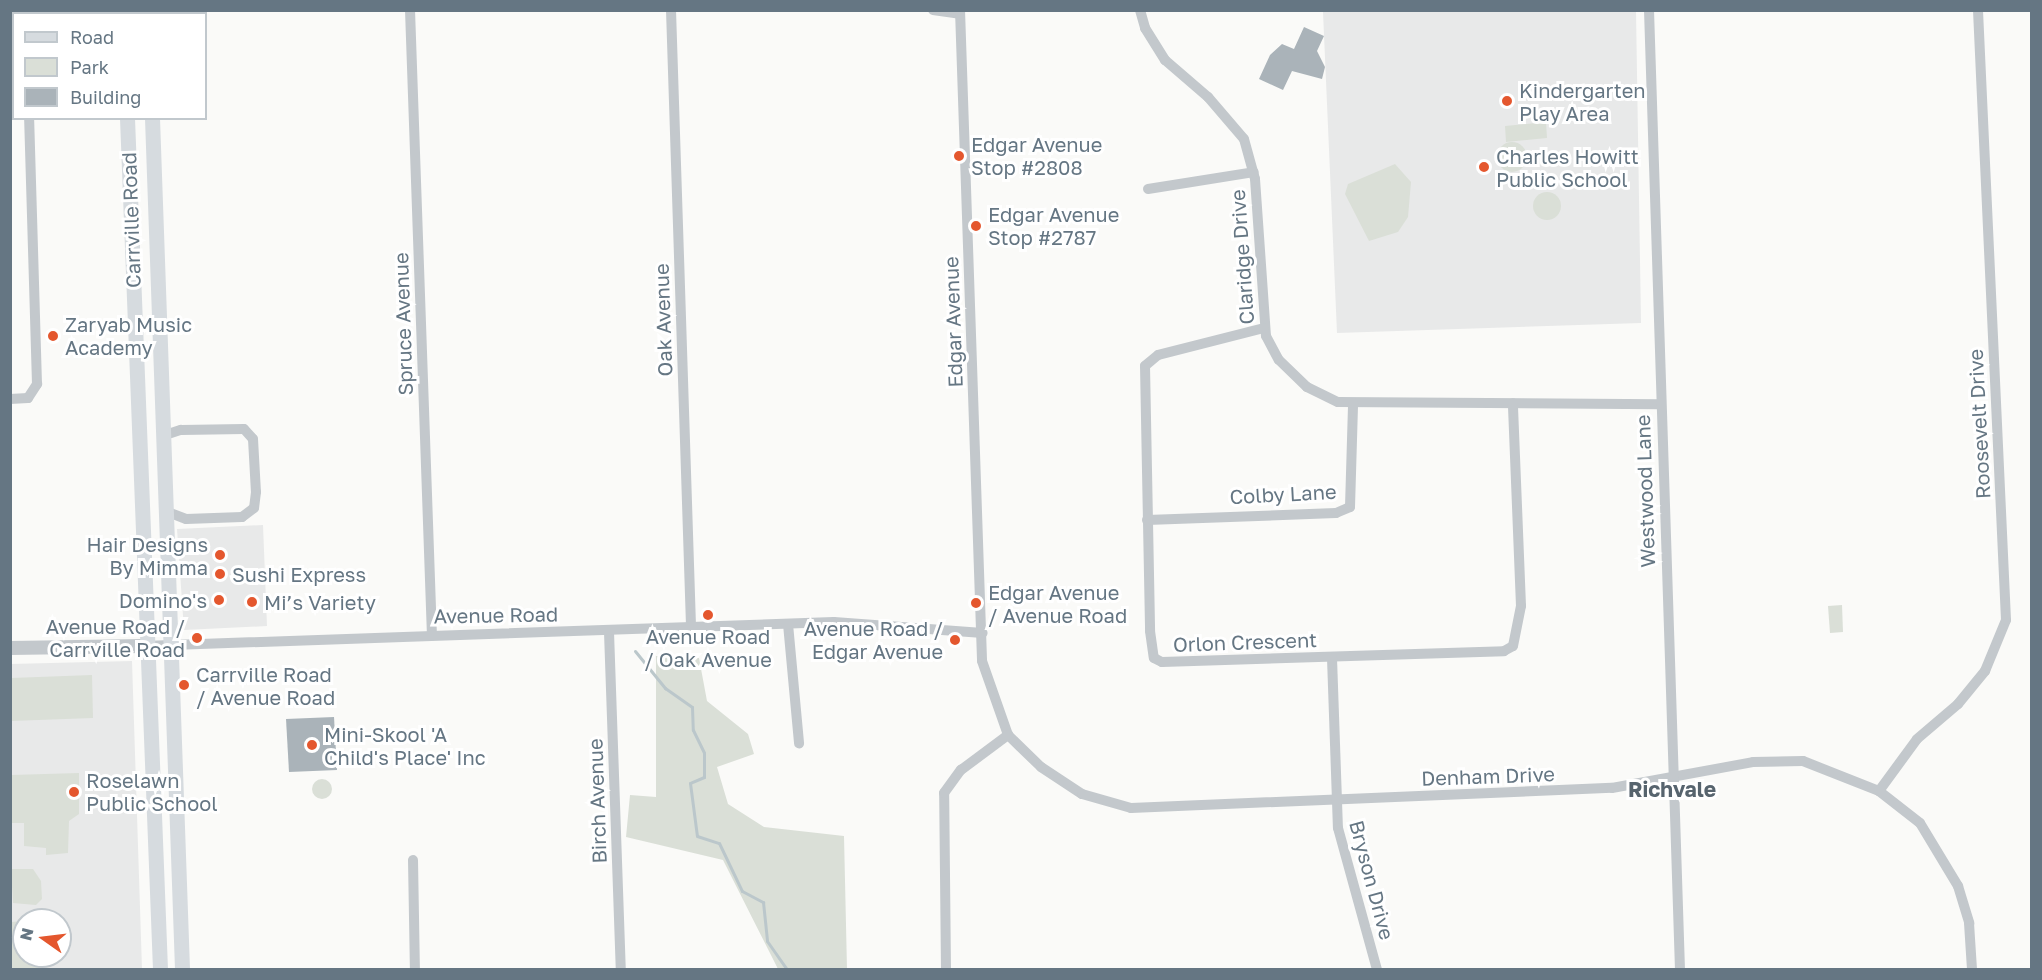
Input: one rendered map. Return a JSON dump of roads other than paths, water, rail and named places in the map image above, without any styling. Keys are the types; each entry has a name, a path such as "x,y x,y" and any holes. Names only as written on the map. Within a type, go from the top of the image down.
{"main road":[{"name":"Carrville Road","path":"127,120 144,646 160,969"},
{"name":"Carrville Road","path":"152,120 182,969"},
{"path":"134,319 159,316"},
{"path":"154,846 176,844"}],"street":[{"name":"Spruce Avenue","path":"410,10 432,636"},
{"name":"Oak Avenue","path":"670,10 691,627"},
{"path":"933,10 960,12"},
{"name":"Claridge Drive","path":"1140,10 1145,28 1165,60 1208,97 1244,139 1254,172 1264,328 1279,360 1295,378 1318,394 1353,403 1660,404"},
{"name":"Westwood Lane","path":"1649,10 1680,969"},
{"name":"Roosevelt Drive","path":"1879,791 1917,739 1958,704 1985,671 2006,620 1978,10"},
{"name":"Edgar Avenue","path":"960,12 983,633"},
{"path":"10,399 28,398 38,384 29,120"},
{"path":"1148,189 1254,172"},
{"name":"Orlon Crescent","path":"1264,328 1158,355 1145,366 1147,520 1154,658 1178,664 1504,651 1518,639 1521,606 1513,403"},
{"name":"Colby Lane","path":"1147,520 1336,513 1350,507 1353,403"},
{"path":"162,436 180,430 244,429 253,439 256,492 254,508 242,517 186,519 165,511"},
{"name":"Avenue Road","path":"10,648 144,646 171,648 432,636 609,632 788,624 983,633"},
{"path":"788,624 799,743"},
{"name":"Birch Avenue","path":"609,632 621,969"},
{"name":"Denham Drive","path":"983,633 988,690 1008,735 1041,767 1082,794 1131,808 1612,789 1652,785 1674,776 1753,762 1803,761 1879,791 1920,823 1942,853 1969,923 1972,969"},
{"name":"Bryson Drive","path":"1332,658 1334,800 1377,969"},
{"path":"946,969 944,793 961,770 1008,735"},
{"path":"413,860 416,969"}],"waterway":[{"path":"635,651 665,688 692,707 693,730 704,753 704,777 690,783 697,836 719,843 742,891 763,902 767,941 787,970"}],"place":[{"name":"Kindergarten Play Area","path":"1507,101"},
{"name":"Edgar Avenue Stop #2808","path":"959,156"},
{"name":"Charles Howitt Public School","path":"1484,167"},
{"name":"Edgar Avenue Stop #2787","path":"976,226"},
{"name":"Zaryab Music Academy","path":"53,336"},
{"name":"Hair Designs By Mimma","path":"220,555"},
{"name":"Sushi Express","path":"220,574"},
{"name":"Domino's","path":"219,600"},
{"name":"Mi’s Variety","path":"252,602"},
{"name":"Edgar Avenue / Avenue Road","path":"976,603"},
{"name":"Avenue Road / Oak Avenue","path":"708,615"},
{"name":"Avenue Road / Carrville Road","path":"197,638"},
{"name":"Avenue Road / Edgar Avenue","path":"955,640"},
{"name":"Carrville Road / Avenue Road","path":"184,685"},
{"name":"Mini-Skool 'A Child's Place' Inc","path":"312,745"},
{"name":"Roselawn Public School","path":"74,792"}],"district":[{"name":"Richvale","path":"1672,789"}]}
